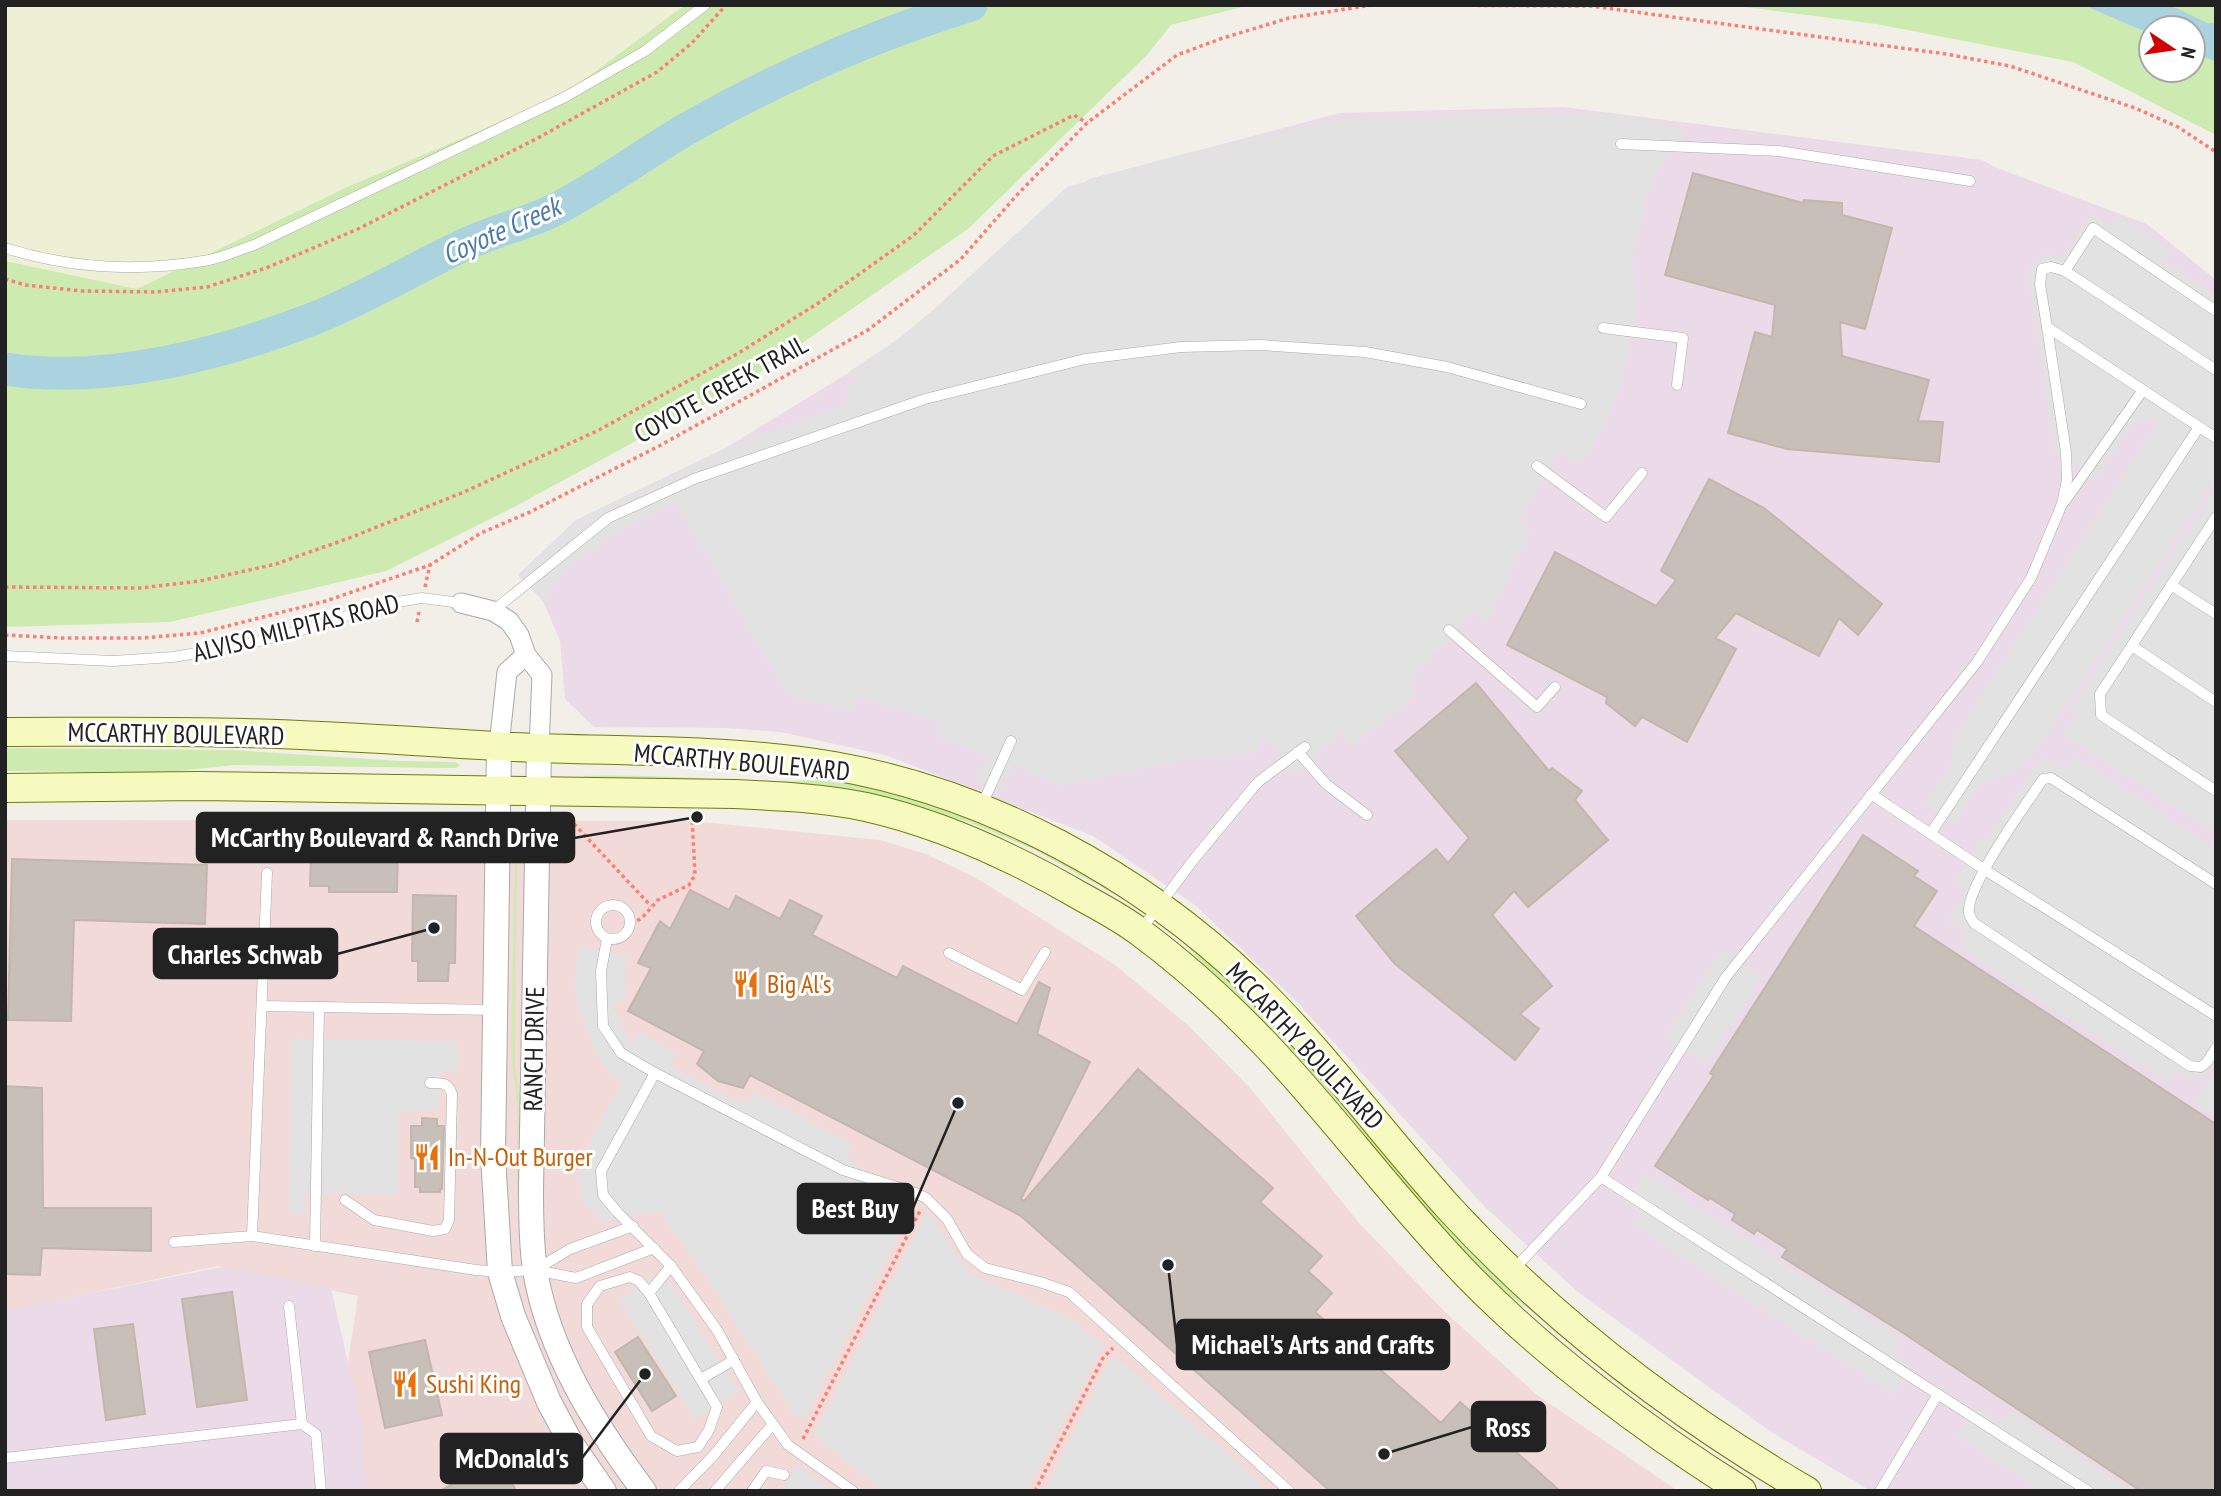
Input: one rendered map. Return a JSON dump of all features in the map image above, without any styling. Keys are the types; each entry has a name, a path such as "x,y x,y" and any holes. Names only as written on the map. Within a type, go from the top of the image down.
{"main road":[{"name":"MCCARTHY BOULEVARD","path":"5,732 247,733 694,754 833,766 917,787 980,810 1059,845 1158,906 1207,943 1251,982 1294,1026 1422,1177 1511,1271 1581,1334 1669,1403 1807,1491"},
{"name":"MCCARTHY BOULEVARD","path":"5,788 198,786 748,794 815,799 866,807 946,832 1044,875 1140,931 1228,1006 1269,1049 1389,1190 1471,1279 1559,1359 1701,1465 1742,1491"}],"street":[{"path":"461,603 492,611 509,621 519,635 526,655 542,676 539,748"},
{"path":"499,746 507,672 526,655"},
{"name":"RANCH DRIVE","path":"499,746 493,1156 500,1272 513,1316 548,1402 571,1443 604,1491"},
{"name":"RANCH DRIVE","path":"539,748 531,1189 535,1270 565,1366 598,1426 644,1491"}],"lane":[{"path":"5,248 33,257 85,266 133,266 205,261 254,245 565,97 645,51 705,5"},
{"path":"1621,144 1779,151 1970,181"},
{"path":"2064,271 2093,228 2216,311"},
{"path":"2063,505 2067,480 2066,452 2040,284 2042,269 2051,267 2064,271 2216,370"},
{"path":"2046,327 2216,438"},
{"path":"1603,328 1683,338 1677,385"},
{"path":"492,611 608,518 694,480 925,399 1085,359 1181,347 1260,345 1365,352 1447,367 1581,404"},
{"path":"1511,1271 1601,1177 1726,977 1977,662 2031,578 2063,505 2143,390"},
{"path":"1931,834 2199,427"},
{"path":"1537,466 1606,517 1642,473"},
{"path":"2214,522 2100,694 2101,715 2216,791"},
{"path":"2171,585 2216,614"},
{"name":"ALVISO MILPITAS ROAD","path":"5,656 113,661 173,657 244,645 310,628 379,605 422,598 461,603"},
{"path":"1449,630 1537,707 1555,687"},
{"path":"2132,646 2216,702"},
{"path":"980,810 1011,741"},
{"path":"1140,931 1258,782 1301,750 1326,784 1367,815"},
{"path":"2216,884 2051,778 2043,779 1985,870 1973,894 1969,912 1974,923 2190,1066 2201,1067 2216,1048"},
{"path":"1871,793 1985,870 2216,1016"},
{"path":"252,1236 267,873"},
{"path":"604,907 622,907 627,911 631,924 620,939 607,939 601,935 596,917 604,907"},
{"path":"607,939 601,971 603,1026 621,1053 843,1170 916,1192 926,1198 947,1219 967,1254 985,1268 1069,1292 1289,1491"},
{"path":"949,953 1022,990 1045,952"},
{"path":"263,1006 495,1010"},
{"path":"315,1246 319,1007"},
{"path":"655,1073 601,1171 603,1195 671,1266 717,1330 757,1402 788,1445 853,1491"},
{"path":"345,1200 374,1220 433,1231 445,1229 449,1220 452,1094 450,1086 430,1083"},
{"path":"1601,1177 2088,1491"},
{"path":"535,1270 570,1249 633,1226"},
{"path":"174,1242 252,1236 500,1272 535,1270 576,1278 654,1248"},
{"path":"649,1293 671,1266"},
{"path":"630,1277 639,1281 649,1293 717,1407 709,1430 698,1447 677,1451 651,1436 587,1327 587,1304 600,1286 630,1277"},
{"path":"289,1306 302,1424"},
{"path":"701,1379 734,1360"},
{"path":"1880,1491 1938,1394"},
{"path":"679,1491 713,1456 757,1402"},
{"path":"5,1458 302,1424 316,1434 321,1491"},
{"path":"715,1491 773,1424"},
{"path":"752,1491 766,1471 784,1475"}],"path":[{"name":"COYOTE CREEK TRAIL","path":"5,635 143,638 201,634 326,601 430,565 481,533 530,512 659,446 868,330 961,259 1016,196 1087,123 1177,55 1289,18 1372,5"},
{"path":"1414,5 1591,6 1946,54 2010,66 2135,108 2178,127 2216,152"},
{"path":"5,587 140,588 200,580 276,564 464,492 599,430 737,354 820,302 914,235 993,156 1074,115 1087,123"},
{"path":"631,924 642,918 650,906 667,894 689,886 695,875 692,817"},
{"path":"574,824 650,906"},
{"path":"797,1451 926,1198"},
{"path":"1035,1491 1103,1358 1122,1340"}],"shaded area":[{"path":"1563,107 1982,160 2147,224 2216,280 2216,1491 1871,1491 1771,1432 1579,1293 1485,1207 1294,999 1195,905 1093,836 885,755 780,732 725,728 594,727 565,699 560,641 543,601 518,575 576,520 724,449 889,348 1089,179 1340,113"},
{"path":"1531,113 1625,115 1685,130 1653,178 1632,253 1637,313 1617,398 1590,451 1575,463 1560,451 1518,520 1531,529 1487,621 1472,614 1408,681 1417,694 1352,746 1341,732 1296,774 1278,756 1276,746 1262,740 1259,752 1186,759 1061,786 1014,764 1001,790 977,780 987,756 940,738 942,722 857,697 852,710 788,696 676,502 616,533 568,567 543,601 518,575 576,520 724,449 845,406 847,389 856,381 850,371 898,339 931,312 1067,187 1179,155 1338,120"},
{"path":"2091,214 2110,226 2117,218 2121,218 2170,250 2165,262 2216,295 2216,476 2037,749 2014,771 1979,785 1954,823 1925,805 1950,767 1957,737 1964,723 2158,423 2151,419 2141,419 2132,425 2097,478 2055,452 2028,273 2030,265 2039,256 2064,256"},
{"path":"2216,488 2216,833 2063,734 2075,716 2069,711"},
{"path":"2043,755 2067,770 2075,757 2216,849 2216,1062 2202,1080 2189,1078 2175,1070 2166,1081 1960,948 1969,934 1947,920 1966,891 1954,882 1979,842 1989,837"},
{"path":"5,820 694,821 880,840 926,854 978,879 1115,965 1189,1026 1251,1089 1359,1223 1446,1313 1537,1395 1678,1491 367,1491 346,1376 358,1296 218,1266 5,1311"},
{"path":"580,946 626,956 626,999 614,1003 618,1019 633,1044 639,1033 676,1052 670,1066 746,1106 754,1092 852,1144 846,1157 912,1209 805,1418 793,1413 694,1258 659,1211 600,1221 583,1201 579,1172 583,1155 621,1083 606,1069 596,1054 579,1008 575,993 575,975"},
{"path":"1722,950 1763,977 1706,1064 1665,1038"},
{"path":"292,1039 457,1041 457,1071 439,1072 439,1110 398,1111 398,1194 306,1194 306,1214 289,1214"},
{"path":"2216,1070 2216,1117 2193,1102"},
{"path":"1645,1173 1902,1340 1894,1353 1913,1366 1894,1395 1633,1224 1639,1213 1625,1204"},
{"path":"927,1211 968,1272 1073,1320 1103,1345 1026,1491 883,1491 814,1435"},
{"path":"227,1266 331,1288 363,1428 361,1446 369,1491 5,1491 5,1310"},
{"path":"663,1271 739,1391 695,1419 619,1299"},
{"path":"1111,1357 1124,1364 1247,1470 1264,1491 1044,1491"},
{"path":"1976,1407 2001,1423 2011,1411 2133,1491 2042,1491 1957,1436"},
{"path":"798,1466 831,1491 779,1491"}],"green space":[{"path":"5,5 685,5 562,96 347,187 137,289 5,261"},
{"path":"685,5 1250,5 1171,25 1147,55 968,229 747,381 514,507 386,571 170,622 5,627 5,261 137,289 347,187 562,96"},
{"path":"1731,5 2216,5 2216,135 2073,62 1876,24"},
{"path":"5,748 232,750 455,762 460,765 456,768 441,768 234,765 158,773 5,771"},
{"path":"584,776 703,778 748,782 827,780 887,791 958,814 992,829 1060,862 1127,901 1035,850 966,821 941,815 584,779"},
{"path":"515,843 515,1068 521,1105 519,1199 518,1106 511,1055"},
{"path":"1186,944 1236,985 1596,1363 1627,1388 1626,1390 1524,1305 1482,1277"}],"water":[{"path":"2083,5 2170,5 2188,14 2137,14 2137,28"},
{"path":"2207,23 2216,23 2216,62 2207,58"}],"building":[{"path":"1693,173 1803,203 1804,200 1842,203 1842,215 1892,228 1865,329 1840,322 1842,356 1929,380 1918,421 1943,422 1939,462 1787,449 1728,433 1755,332 1772,337 1775,305 1665,275"},
{"path":"1709,479 1764,508 1882,604 1858,635 1839,618 1819,656 1736,613 1715,638 1736,649 1687,742 1642,717 1635,726 1606,703 1607,697 1507,645 1555,552 1656,606 1676,580 1661,571"},
{"path":"1476,683 1549,771 1552,768 1582,791 1575,800 1608,840 1528,907 1514,891 1492,915 1552,986 1520,1014 1539,1029 1515,1060 1394,963 1356,916 1436,849 1448,863 1469,838 1395,751"},
{"path":"1863,835 1918,871 1914,876 1937,891 1914,926 2216,1124 2216,1491 2141,1491 1900,1331 1782,1257 1787,1249 1757,1230 1754,1234 1732,1220 1735,1214 1655,1166 1714,1075 1710,1073"},
{"path":"330,847 398,848 397,892 329,892 329,886 310,886 311,853 330,853"},
{"path":"12,859 207,865 205,924 74,920 71,1021 8,1020"},
{"path":"690,890 729,910 736,896 780,919 790,900 822,916 812,935 897,978 903,966 1017,1024 1039,982 1050,988 1037,1034 1090,1062 1021,1199 1024,1201 1138,1069 1273,1188 1260,1202 1322,1256 1308,1271 1332,1293 1315,1312 1441,1423 1460,1402 1560,1491 1330,1491 1021,1216 750,1075 743,1088 718,1081 697,1064 704,1051 628,1011 651,968 638,963 660,921 670,929"},
{"path":"413,895 456,896 455,963 449,963 448,981 418,981 418,961 412,961"},
{"path":"5,1086 42,1088 43,1208 151,1208 151,1251 42,1248 40,1275 5,1274"},
{"name":"In-N-Out Burger","path":"422,1118 437,1119 437,1126 444,1126 440,1192 420,1192 420,1187 415,1187 411,1126 422,1126"},
{"path":"232,1292 247,1400 197,1407 182,1299"},
{"path":"133,1324 145,1414 106,1420 94,1329"},
{"path":"638,1337 676,1396 652,1411 615,1352"},
{"name":"Sushi King","path":"425,1340 442,1415 385,1428 369,1352"},
{"path":"499,1459 516,1491 440,1491"}],"waterway":[{"name":"Coyote Creek","path":"5,369 83,373 163,363 241,343 315,318 473,241 550,212 690,127 792,74 899,30 971,5"}],"place":[{"name":"McCarthy Boulevard & Ranch Drive","path":"697,817"},
{"name":"Charles Schwab","path":"434,928"},
{"name":"Big Al's","path":"746,984"},
{"name":"Best Buy","path":"958,1103"},
{"name":"In-N-Out Burger","path":"427,1157"},
{"name":"Michael's Arts and Crafts","path":"1168,1265"},
{"name":"McDonald's","path":"645,1374"},
{"name":"Sushi King","path":"405,1384"},
{"name":"Ross","path":"1384,1454"}]}
